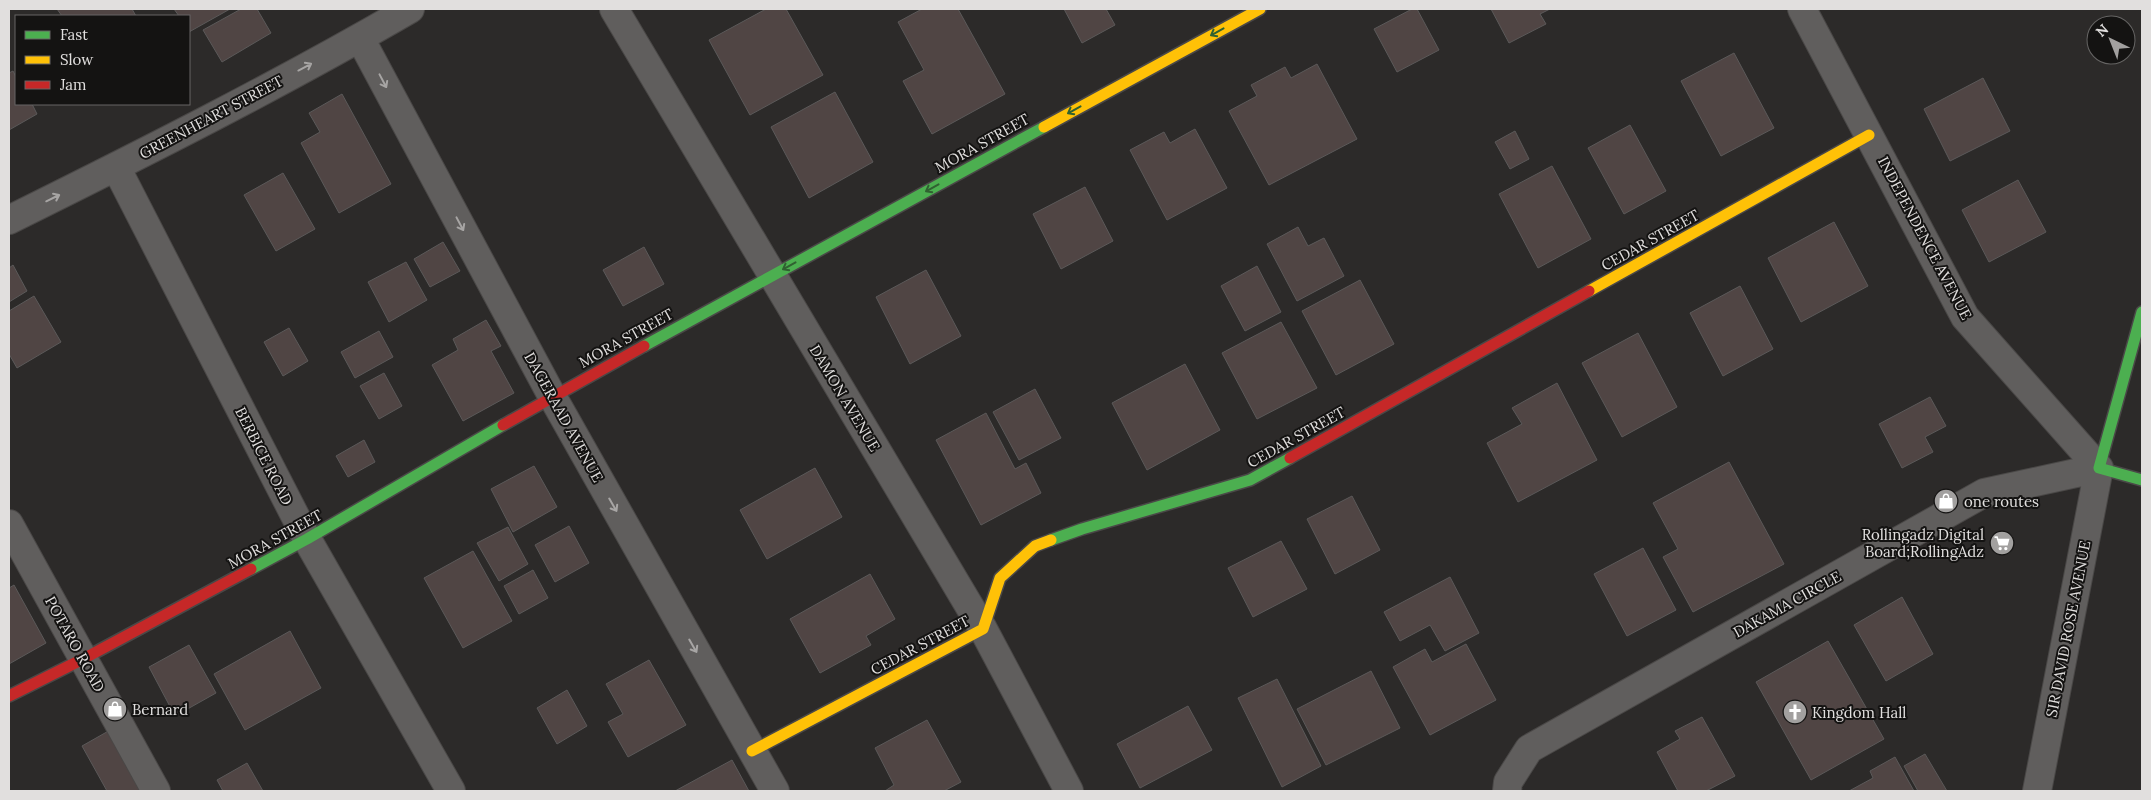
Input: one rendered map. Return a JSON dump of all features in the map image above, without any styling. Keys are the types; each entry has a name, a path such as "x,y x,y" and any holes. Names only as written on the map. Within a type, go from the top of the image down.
{"street":[{"name":"GREENHEART STREET","path":"9,220 116,167 360,38 410,9"},
{"name":"DAMON AVENUE","path":"614,9 983,629 1069,791"},
{"name":"MORA STREET","path":"9,696 83,659 307,539 552,396 1260,9"},
{"name":"INDEPENDENCE AVENUE","path":"1802,9 1965,317 2099,468"},
{"name":"DAGERAAD AVENUE","path":"360,38 552,396 775,791"},
{"name":"CEDAR STREET","path":"752,751 983,629 1000,578 1035,546 1082,529 1250,480 1869,135"},
{"name":"BERBICE ROAD","path":"116,167 307,539 451,791"},
{"path":"2142,312 2099,468 2142,480"},
{"name":"DAKAMA CIRCLE","path":"1507,791 1508,782 1529,749 1984,493 2099,468"},
{"name":"SIR DAVID ROSE AVENUE","path":"2036,791 2099,468"},
{"name":"POTARO ROAD","path":"9,524 156,791"}],"building":[{"path":"57,9 132,9 135,15 61,15"},
{"path":"174,9 230,9 190,31 190,15 178,15"},
{"path":"241,9 257,9 271,33 222,62 203,30"},
{"path":"766,9 786,9 823,75 750,115 709,40"},
{"path":"922,9 958,9 1005,94 932,134 903,81 924,70 898,22"},
{"path":"1064,9 1106,9 1115,25 1082,43"},
{"path":"1412,9 1417,9 1439,50 1397,72 1374,29"},
{"path":"1491,9 1550,9 1540,14 1546,24 1509,43"},
{"path":"1734,53 1774,128 1721,156 1681,81"},
{"path":"1317,64 1357,139 1269,185 1229,111 1257,96 1251,85 1285,67 1291,78"},
{"path":"13,71 15,75 15,105 32,105 37,114 9,130 9,73"},
{"path":"1983,78 2010,131 1950,161 1924,109"},
{"path":"835,92 873,162 809,198 771,127"},
{"path":"342,94 391,184 339,213 301,143 320,132 309,113"},
{"path":"1630,125 1666,191 1624,214 1588,148"},
{"path":"1195,129 1227,188 1167,220 1130,150 1164,132 1170,143"},
{"path":"1515,131 1529,159 1510,169 1495,142"},
{"path":"1552,166 1591,239 1538,268 1499,194"},
{"path":"283,173 315,229 276,251 244,195"},
{"path":"2018,180 2046,232 1989,262 1962,210"},
{"path":"1085,187 1113,241 1061,269 1033,214"},
{"path":"1834,222 1868,286 1801,322 1768,258"},
{"path":"1298,227 1308,246 1324,238 1344,276 1297,301 1267,244"},
{"path":"443,242 460,271 430,287 414,259"},
{"path":"644,247 664,284 623,306 603,270"},
{"path":"406,262 427,300 389,322 368,282"},
{"path":"13,265 27,291 9,302 9,268"},
{"path":"1257,266 1281,312 1245,331 1221,286"},
{"path":"926,270 961,336 910,364 876,297"},
{"path":"1360,280 1394,344 1336,375 1302,311"},
{"path":"1740,286 1773,349 1723,376 1690,313"},
{"path":"34,296 61,342 17,368 9,354 9,311"},
{"path":"486,320 501,346 491,351 514,393 463,421 432,365 458,350 453,339"},
{"path":"1281,322 1317,388 1257,419 1222,353"},
{"path":"289,328 308,361 283,376 264,342"},
{"path":"379,331 393,357 355,378 341,352"},
{"path":"1638,333 1677,407 1622,437 1582,363"},
{"path":"1185,364 1220,430 1147,470 1112,403"},
{"path":"384,373 402,406 379,419 360,386"},
{"path":"1557,383 1597,460 1518,502 1487,443 1522,424 1512,408"},
{"path":"1035,389 1061,438 1019,460 993,412"},
{"path":"1930,397 1946,426 1925,437 1933,452 1902,468 1879,424"},
{"path":"986,413 1015,469 1026,463 1041,493 981,525 936,440"},
{"path":"364,440 375,462 348,477 336,456"},
{"path":"1729,462 1784,564 1693,612 1663,557 1678,549 1653,503"},
{"path":"534,466 557,507 513,532 491,489"},
{"path":"815,468 842,517 767,559 740,510"},
{"path":"1352,496 1380,550 1335,574 1307,519"},
{"path":"569,526 589,563 555,582 535,545"},
{"path":"508,527 528,564 499,581 477,543"},
{"path":"1281,541 1307,589 1253,617 1228,568"},
{"path":"1643,548 1676,610 1627,636 1594,574"},
{"path":"473,551 512,621 463,648 424,578"},
{"path":"533,570 548,598 519,614 504,586"},
{"path":"870,574 895,619 866,636 871,645 820,673 790,619"},
{"path":"1450,577 1479,633 1445,651 1430,625 1400,641 1384,612"},
{"path":"14,585 46,643 9,664 9,588"},
{"path":"1902,597 1933,654 1886,681 1854,625"},
{"path":"290,631 321,688 245,730 214,674"},
{"path":"1828,641 1884,739 1811,780 1756,682"},
{"path":"1466,644 1496,700 1430,735 1393,667 1425,649 1432,662"},
{"path":"189,645 216,693 175,716 149,667"},
{"path":"649,660 686,725 628,757 608,722 623,714 606,684"},
{"path":"1371,671 1400,728 1326,765 1297,709"},
{"path":"1277,679 1321,766 1282,787 1238,698"},
{"path":"567,690 587,726 557,744 537,708"},
{"path":"1188,706 1212,750 1140,788 1117,744"},
{"path":"1702,717 1735,776 1706,791 1678,791 1657,752 1680,739 1675,731"},
{"path":"927,720 961,782 944,791 885,791 894,785 875,748"},
{"path":"112,729 147,791 107,791 82,746"},
{"path":"1925,754 1947,791 1918,791 1904,766"},
{"path":"1895,757 1914,791 1849,791 1873,778 1870,771"},
{"path":"732,760 749,791 675,791"},
{"path":"247,763 263,791 223,791 217,780"}],"traffic: fast":[{"path":"644,346 1044,127"},
{"path":"2142,312 2099,468 2142,480"},
{"path":"251,569 307,539 503,425"},
{"path":"1051,540 1082,529 1250,480 1290,458"}],"traffic: slow":[{"path":"1044,127 1260,9"},
{"path":"1589,291 1869,135"},
{"path":"752,751 983,629 1000,578 1035,546 1051,540"}],"traffic: jam":[{"path":"1290,458 1589,291"},
{"path":"503,425 644,346"},
{"path":"9,696 83,659 251,569"}],"place":[{"name":"one routes","path":"1946,501"},
{"name":"Rollingadz Digital Board;RollingAdz","path":"2002,543"},
{"name":"Bernard","path":"115,709"},
{"name":"Kingdom Hall","path":"1795,712"}]}
